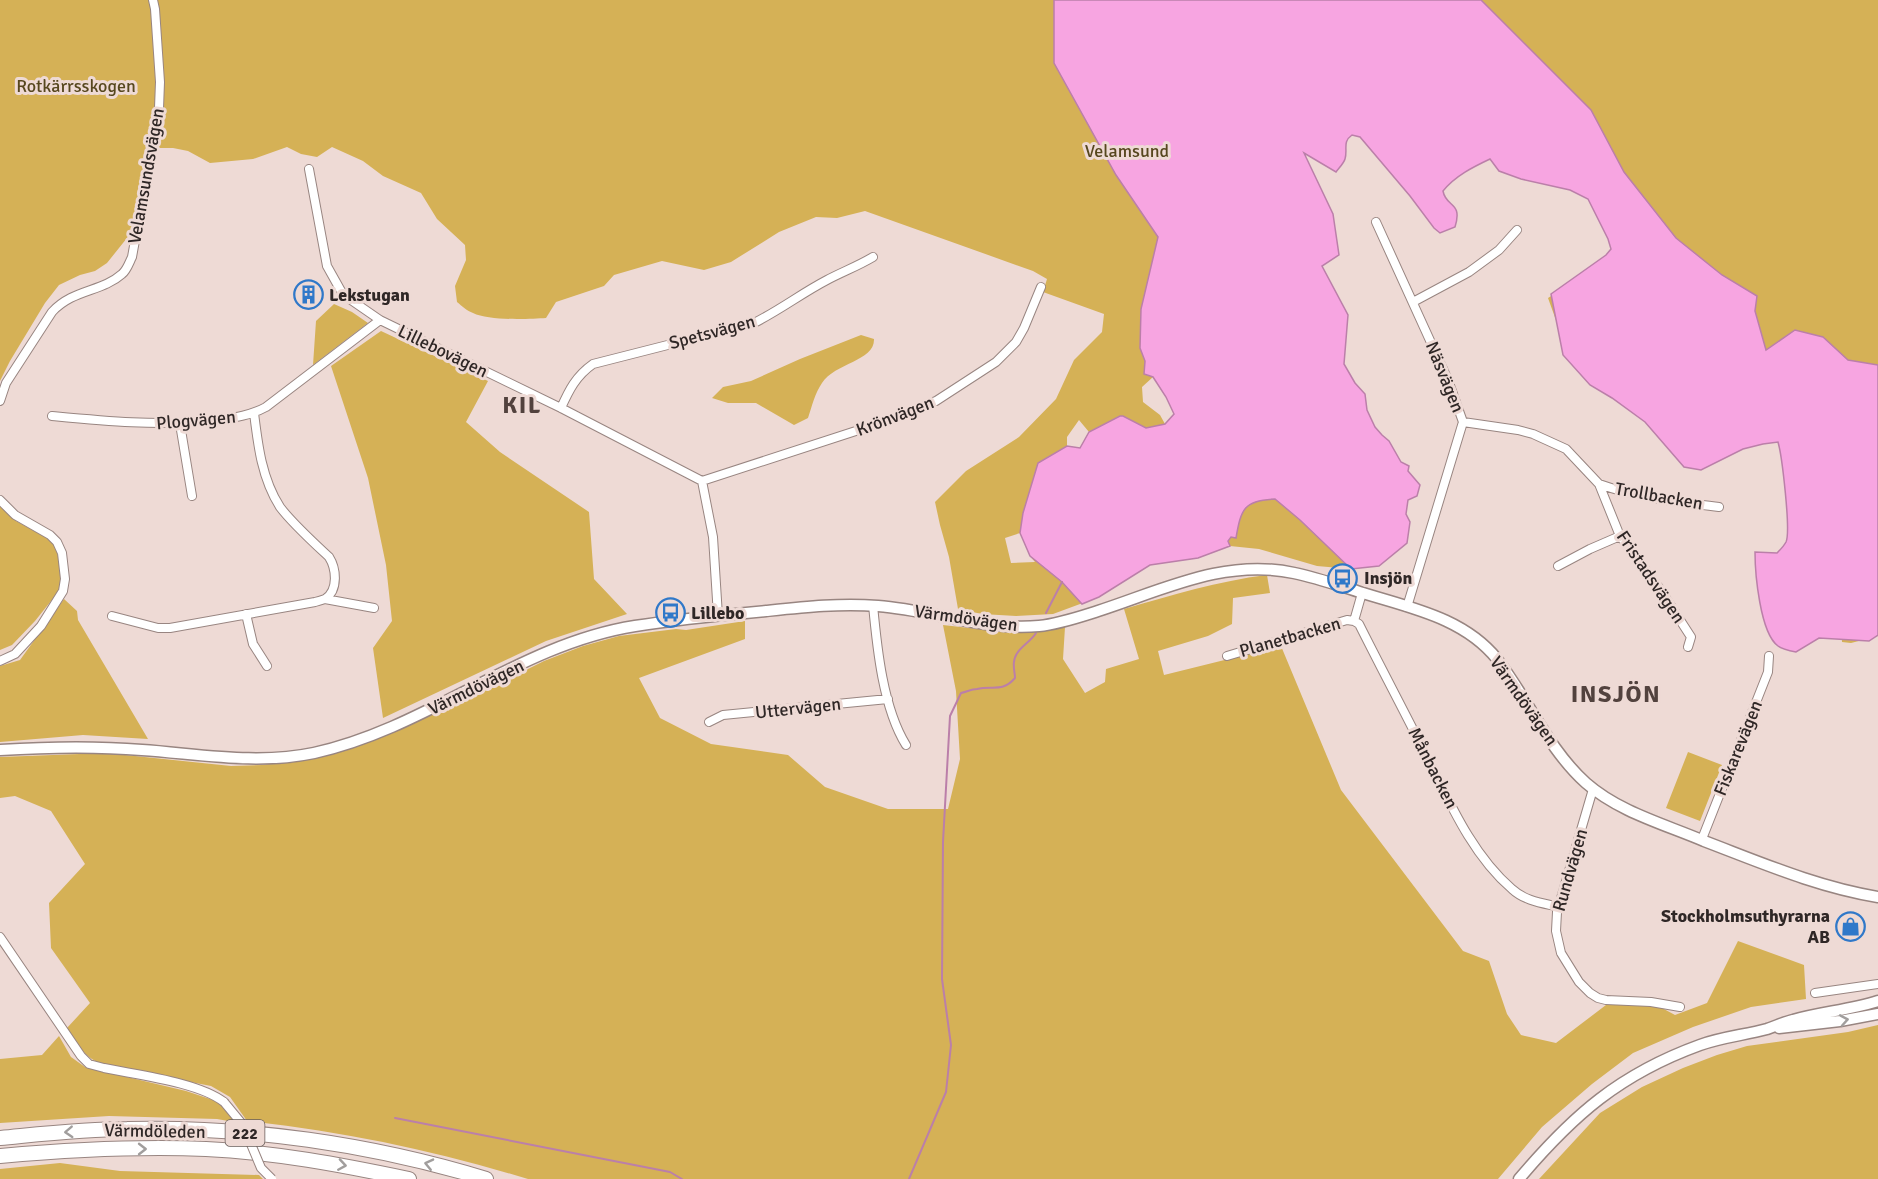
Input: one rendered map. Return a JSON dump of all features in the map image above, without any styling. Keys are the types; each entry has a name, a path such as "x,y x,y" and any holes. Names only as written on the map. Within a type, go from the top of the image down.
{"highway":[{"name":"Värmdöleden","path":"0,1138 53,1132 128,1129 240,1132 347,1147 486,1179"},
{"name":"Värmdöleden","path":"0,1156 101,1149 205,1149 284,1156 409,1179"}],"main road":[{"name":"Värmdövägen","path":"0,750 85,746 261,759 285,758 338,747 394,726 531,659 576,641 617,629 820,605 895,607 987,624 1040,626 1093,613 1220,571 1272,568 1311,576 1407,607 1450,622 1468,633 1493,654 1548,737 1582,779 1593,789 1626,809 1809,881 1841,891 1878,897"},
{"path":"1767,1029 1793,1020 1878,1001"},
{"path":"1519,1179 1554,1138 1587,1107 1651,1066 1702,1044 1734,1035 1878,1014"}],"street":[{"name":"Velamsundsvägen","path":"0,401 6,383 52,312 70,298 114,279 124,272 132,257 159,108 160,82 153,0"},
{"name":"Lillebovägen","path":"309,169 327,266 341,291 360,307 380,320 702,480"},
{"name":"Näsvägen","path":"1376,222 1448,380 1463,422 1407,607"},
{"path":"1413,302 1469,272 1499,250 1517,230"},
{"name":"Spetsvägen","path":"561,408 573,383 593,364 754,323 777,312 827,280 873,257"},
{"name":"Krönvägen","path":"702,480 865,428 936,401 996,362 1016,342 1041,287"},
{"name":"Plogvägen","path":"52,416 143,424 180,424 254,413 266,407 380,320"},
{"path":"112,616 158,628 315,603 329,594 334,580 333,563 281,507 262,464 254,413"},
{"name":"Fristadsvägen","path":"1463,422 1502,426 1533,434 1566,450 1599,484 1620,536 1660,589 1691,637 1688,647"},
{"path":"180,424 192,496"},
{"path":"702,480 713,537 718,616"},
{"name":"Trollbacken","path":"1599,484 1620,492 1650,498 1719,507"},
{"path":"0,500 15,515 50,535 57,542 62,553 65,579 63,591 41,626 15,654 0,661"},
{"path":"1558,566 1620,536"},
{"path":"1354,621 1362,593"},
{"path":"325,598 374,608"},
{"path":"873,605 878,649 888,699 897,731 906,745"},
{"path":"246,614 252,644 267,666"},
{"name":"Planetbacken","path":"1227,656 1347,620 1354,621"},
{"name":"Månbacken","path":"1354,621 1359,624 1464,828 1485,860 1512,890 1523,897 1559,907"},
{"name":"Fiskarevägen","path":"1702,839 1768,672 1769,656"},
{"name":"Uttervägen","path":"709,722 723,715 888,699"},
{"name":"Rundvägen","path":"1593,789 1559,907 1556,931 1561,953 1575,977 1598,998 1651,1002 1680,1007"},
{"path":"0,937 62,1030 89,1064 192,1087 216,1095 243,1125 261,1168 272,1179"},
{"path":"1815,993 1878,984"}],"green space":[{"name":"Velamsund","path":"0,0 1878,0 1878,636 1851,643 1842,642 1841,617 1795,431 1566,348 1548,298 1591,271 1636,254 1594,183 1353,105 1279,145 1290,253 1379,566 1351,569 1317,566 1259,549 1230,546 1198,558 1150,565 1099,597 1053,614 1016,616 982,614 958,609 949,557 935,502 966,471 1019,437 1056,399 1074,360 1102,332 1104,314 1043,292 1047,279 1033,271 865,211 837,218 816,217 779,232 731,262 704,270 662,261 614,275 604,286 556,302 546,318 499,318 480,316 457,302 455,286 466,260 465,245 437,219 421,193 383,176 363,161 332,147 317,157 301,154 287,147 253,159 210,163 188,151 154,148 140,230 131,233 107,263 95,271 59,285 45,303 0,381","holes":["1153,377 1174,414 1165,424 1160,415 1143,402 1142,387","1079,420 1089,432 1080,448 1067,446 1067,437","1020,533 1035,562 1011,563 1005,538"]},
{"path":"334,304 368,323 313,365 316,321"},
{"path":"381,331 488,381 466,422 500,452 589,512 594,579 627,614 546,641 383,718 373,648 392,621 386,565 368,478 331,366"},
{"path":"861,335 874,339 873,346 861,357 828,376 817,391 808,418 794,425 756,403 728,403 712,398 723,387 751,381"},
{"path":"0,506 16,521 52,541 57,551 62,579 59,591 35,621 12,645 0,650"},
{"path":"1267,575 1270,593 1233,598 1232,624 1208,636 1158,651 1164,675 1281,646 1341,790 1463,951 1489,961 1507,1014 1521,1035 1556,1043 1606,1005 1650,1005 1675,1015 1707,1003 1738,941 1804,965 1806,999 1751,1007 1693,1027 1633,1053 1592,1084 1542,1127 1498,1179 528,1179 389,1143 318,1130 247,1121 230,1097 211,1086 104,1065 91,1059 74,1040 67,1028 90,1003 51,948 49,903 85,864 51,811 15,796 0,798 0,757 106,753 231,766 262,765 303,759 347,749 468,699 544,661 583,646 619,636 676,629 686,630 745,621 745,639 639,678 660,718 711,744 788,755 825,787 888,809 948,809 960,759 956,691 943,625 1013,633 1065,627 1063,659 1085,693 1105,682 1106,669 1139,659 1124,609 1213,585"},
{"path":"64,599 77,611 78,620 148,739 83,735 0,742 0,666 20,660"},
{"path":"1688,752 1722,765 1700,821 1666,808"},
{"path":"1878,1025 1878,1179 1539,1179 1600,1113 1642,1087 1683,1068 1747,1046 1848,1032"},
{"path":"59,1036 71,1057 85,1067 186,1091 216,1101 227,1111 234,1122 217,1119 109,1116 0,1123 0,1059 42,1055"},
{"path":"60,1163 120,1171 259,1175 263,1179 0,1179 0,1169"}],"shaded area":[{"name":"Insjön","path":"1054,0 1481,0 1591,110 1624,172 1676,238 1722,275 1757,296 1755,311 1766,350 1795,330 1823,337 1848,360 1878,365 1878,635 1869,641 1819,638 1796,652 1778,646 1772,639 1760,602 1755,552 1777,553 1786,542 1787,509 1778,442 1743,449 1701,470 1684,467 1645,422 1590,385 1563,355 1551,294 1606,255 1611,249 1588,199 1570,190 1521,179 1499,171 1490,159 1459,176 1443,191 1447,200 1456,209 1457,219 1455,227 1440,233 1360,137 1352,135 1346,143 1344,161 1336,172 1304,153 1333,214 1339,255 1322,266 1348,315 1344,364 1355,383 1365,394 1367,410 1375,427 1389,441 1401,462 1409,466 1408,471 1420,485 1417,496 1408,500 1406,514 1410,522 1407,543 1379,566 1351,569 1275,499 1257,501 1250,504 1242,513 1236,538 1231,537 1228,541 1230,546 1198,558 1150,565 1099,597 1082,604 1062,582 1030,556 1020,533 1023,513 1038,463 1067,446 1080,448 1089,432 1120,416 1146,428 1165,424 1174,414 1153,377 1144,374 1145,361 1140,348 1141,309 1158,237 1116,175 1054,63"}],"waterway":[{"path":"1046,613 1062,582"},
{"path":"909,1179 946,1092 951,1045 942,979 943,842 950,716 961,693 973,689 1001,687 1010,683 1015,678 1014,664 1017,653 1036,633"},
{"path":"395,1118 670,1172 682,1179"}],"place":[{"name":"Lekstugan","path":"308,295"},
{"name":"Insjön","path":"1343,578"},
{"name":"Lillebo","path":"670,613"},
{"name":"Stockholmsuthyrarna AB","path":"1851,926"}],"district":[{"name":"KIL","path":"522,405"},
{"name":"INSJÖN","path":"1616,694"}],"park label":[{"name":"Rotkärrsskogen","path":"76,86"}]}
